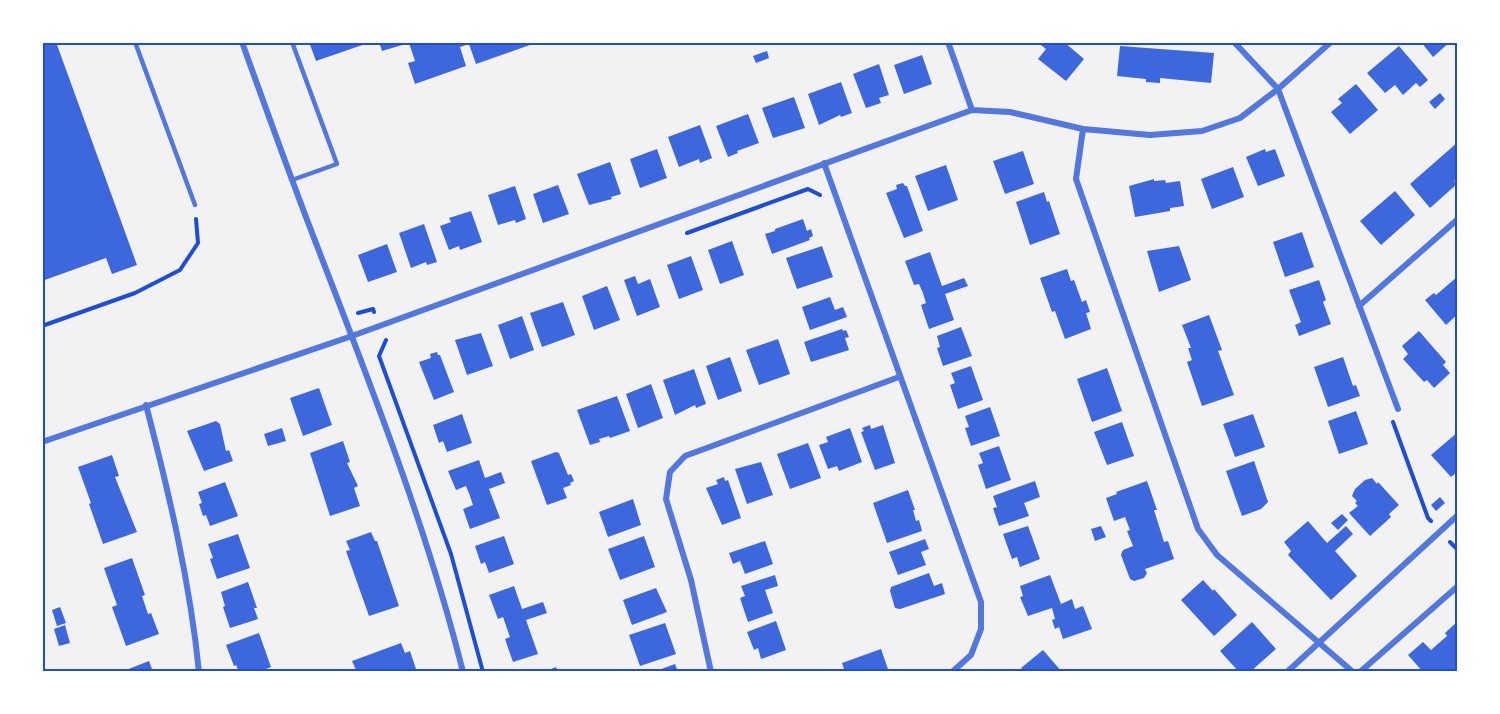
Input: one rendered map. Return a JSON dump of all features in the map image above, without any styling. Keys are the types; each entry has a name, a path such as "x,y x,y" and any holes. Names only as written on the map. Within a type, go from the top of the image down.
{"street":[{"path":"242,42 352,336 429,554 462,672"},
{"path":"948,42 972,110"},
{"path":"1234,42 1278,89 1398,409"},
{"path":"42,442 352,336 972,110 1010,112 1083,129 1150,135 1202,131 1240,118 1278,89 1331,42"},
{"path":"1083,129 1076,180 1198,529 1217,555 1353,672"},
{"path":"824,163 981,602 981,629 971,655 952,672"},
{"path":"1359,306 1458,219"},
{"path":"711,672 691,580 666,499 670,472 685,456 899,377"},
{"path":"147,405 193,613 199,672"},
{"path":"1287,672 1458,515"},
{"path":"1360,672 1458,586"}],"lane":[{"path":"135,42 195,205"},
{"path":"292,42 337,164 292,180"}],"path":[{"path":"685,233 808,189 819,195 834,190"},
{"path":"42,326 135,293 180,270 198,243 195,205"},
{"path":"396,337 385,341 380,356 451,554 483,672"},
{"path":"1398,409 1392,419 1428,518 1440,531"}],"building":[{"path":"42,42 56,42 137,265 112,274 106,258 42,281"},
{"path":"309,42 371,42 316,61"},
{"path":"379,42 528,42 530,45 476,64 469,44 460,47 466,66 415,84 408,63 415,61 409,43 382,51"},
{"path":"1037,42 1064,42 1084,59 1066,81 1038,59 1046,49"},
{"path":"1421,42 1450,42 1433,57"},
{"path":"1120,46 1214,53 1211,83 1160,78 1160,83 1146,82 1146,79 1117,76"},
{"path":"1399,46 1428,80 1420,87 1416,83 1403,95 1395,85 1385,93 1367,73"},
{"path":"767,51 769,58 756,63 753,56"},
{"path":"922,55 932,84 904,94 894,65"},
{"path":"879,64 889,95 879,98 881,103 866,108 853,74"},
{"path":"841,82 852,113 841,117 840,115 819,125 808,94"},
{"path":"1356,84 1378,110 1350,134 1331,112 1342,103 1338,99"},
{"path":"1440,93 1445,99 1435,109 1429,102"},
{"path":"794,97 805,128 773,138 762,108"},
{"path":"748,114 759,143 728,157 716,126"},
{"path":"700,125 712,158 700,163 699,159 679,167 668,137"},
{"path":"1458,142 1458,178 1454,181 1457,184 1430,208 1410,184"},
{"path":"657,149 667,178 640,188 630,159"},
{"path":"1265,149 1266,152 1275,149 1285,176 1258,186 1246,157"},
{"path":"1023,151 1034,184 1005,194 993,161"},
{"path":"610,162 621,194 611,197 612,199 589,205 577,174"},
{"path":"946,165 958,200 928,211 915,176"},
{"path":"1233,167 1244,197 1212,209 1201,179"},
{"path":"1154,179 1154,181 1165,180 1166,183 1180,181 1184,206 1170,208 1170,211 1135,217 1129,186"},
{"path":"903,183 907,186 923,231 904,238 886,193 897,189 896,185"},
{"path":"558,185 569,214 543,223 533,194"},
{"path":"515,186 526,219 516,223 515,220 498,225 488,195"},
{"path":"1395,191 1415,215 1381,245 1360,221"},
{"path":"1044,192 1060,234 1030,245 1016,202"},
{"path":"471,211 482,242 460,250 459,246 449,250 440,226 451,222 449,218"},
{"path":"803,219 807,231 811,229 813,236 809,238 810,240 772,254 765,234"},
{"path":"424,224 437,262 427,265 426,262 411,268 399,233"},
{"path":"1302,232 1314,267 1285,277 1273,242"},
{"path":"732,241 744,275 720,284 708,250"},
{"path":"387,244 397,272 368,282 358,255"},
{"path":"822,246 833,277 797,289 786,258"},
{"path":"1179,246 1191,280 1159,292 1147,251"},
{"path":"930,252 942,286 964,278 968,286 945,294 954,320 929,329 921,305 926,303 923,293 919,284 914,285 905,261"},
{"path":"691,256 703,290 679,299 667,265"},
{"path":"1067,269 1071,281 1074,280 1082,302 1086,300 1090,312 1086,313 1091,329 1065,339 1040,278"},
{"path":"635,276 638,284 650,279 660,307 637,316 624,280"},
{"path":"1457,277 1458,314 1446,325 1425,300 1434,293 1436,295"},
{"path":"1319,280 1326,300 1323,302 1331,324 1299,336 1295,325 1301,322 1289,290"},
{"path":"607,286 620,320 594,330 582,296"},
{"path":"830,297 835,310 843,307 847,317 810,330 802,307"},
{"path":"563,302 575,335 542,347 530,313"},
{"path":"1209,315 1222,350 1218,351 1234,395 1202,406 1187,362 1192,360 1188,348 1191,348 1182,325"},
{"path":"522,316 534,350 510,359 498,325"},
{"path":"961,327 972,356 943,366 937,348 940,347 937,336"},
{"path":"842,329 846,330 849,337 845,338 849,350 811,362 804,342"},
{"path":"1419,331 1446,362 1443,365 1450,373 1434,388 1427,380 1424,382 1403,359 1408,354 1402,346"},
{"path":"481,333 493,366 467,375 455,340"},
{"path":"778,339 790,374 759,385 746,350"},
{"path":"437,352 454,392 434,400 419,362 431,358 430,354"},
{"path":"730,357 742,391 718,400 706,366"},
{"path":"1343,357 1353,386 1356,385 1360,396 1328,407 1314,367"},
{"path":"971,366 983,400 958,409 950,385 955,383 951,373"},
{"path":"1107,368 1122,411 1092,422 1077,379"},
{"path":"694,369 706,404 696,408 695,405 675,415 663,380"},
{"path":"651,384 663,418 638,428 626,394"},
{"path":"319,388 332,425 303,436 290,398"},
{"path":"617,396 630,431 599,439 600,442 590,445 577,410"},
{"path":"990,407 1000,436 971,446 965,428 969,427 965,416"},
{"path":"1356,411 1368,444 1339,454 1328,421"},
{"path":"462,414 472,443 447,452 443,441 439,443 433,425"},
{"path":"1253,414 1265,447 1235,457 1223,424"},
{"path":"216,421 220,424 226,451 229,450 233,461 204,471 187,431"},
{"path":"1122,422 1134,456 1107,465 1094,432"},
{"path":"870,425 871,429 883,425 895,463 875,470 861,432 864,431 862,428"},
{"path":"282,428 286,441 268,446 264,434"},
{"path":"850,428 862,462 839,471 837,466 828,469 819,445 828,442 826,437"},
{"path":"1458,432 1458,471 1451,477 1431,455"},
{"path":"343,441 350,462 347,463 358,486 354,488 360,506 330,516 310,453"},
{"path":"808,443 821,478 790,489 777,454"},
{"path":"999,446 1011,480 986,489 978,465 983,463 979,453"},
{"path":"559,453 568,475 571,474 574,481 563,488 567,498 547,505 531,461"},
{"path":"112,455 119,476 115,477 137,532 103,544 78,467"},
{"path":"479,460 485,478 501,472 505,483 489,489 500,518 470,529 463,509 473,505 470,496 466,486 456,490 448,471"},
{"path":"1254,461 1268,502 1261,509 1242,516 1226,471"},
{"path":"761,462 773,495 747,504 735,469"},
{"path":"724,477 725,481 728,480 741,518 722,525 706,488 718,484 716,480"},
{"path":"1372,478 1399,505 1389,514 1391,517 1370,536 1349,513 1358,506 1352,496 1355,489 1365,480"},
{"path":"1035,481 1040,497 1024,503 1029,516 999,526 993,508 997,507 993,496"},
{"path":"1147,481 1157,510 1154,510 1164,542 1168,541 1174,559 1145,569 1147,573 1144,578 1134,581 1130,579 1121,555 1123,550 1133,546 1127,531 1130,530 1125,517 1114,521 1106,498"},
{"path":"225,482 238,516 210,526 206,515 203,516 198,492"},
{"path":"908,490 916,521 919,520 922,531 887,543 873,503"},
{"path":"1440,497 1445,503 1436,511 1431,505"},
{"path":"633,499 641,525 608,537 599,512"},
{"path":"1342,514 1348,520 1338,530 1331,523"},
{"path":"1308,521 1327,543 1346,526 1353,534 1335,551 1357,576 1331,600 1288,555 1291,551 1284,542"},
{"path":"1028,526 1040,559 1020,567 1017,557 1012,559 1003,534"},
{"path":"1101,526 1106,537 1095,541 1091,529"},
{"path":"371,532 377,541 399,606 369,616 346,551 350,550 346,541"},
{"path":"238,534 250,568 217,579 208,544"},
{"path":"504,536 514,564 489,573 485,562 481,564 475,546"},
{"path":"644,536 655,567 620,580 608,549"},
{"path":"925,539 929,549 921,552 926,565 898,575 889,552"},
{"path":"765,541 773,564 745,574 740,561 733,564 729,553"},
{"path":"132,558 145,595 142,596 148,614 151,613 159,634 126,646 112,607 117,605 104,568"},
{"path":"929,573 934,586 942,583 945,594 900,609 895,608 891,587"},
{"path":"775,575 778,586 765,590 773,613 748,622 740,598 745,596 741,586"},
{"path":"1050,575 1061,604 1072,599 1075,609 1083,606 1092,629 1063,639 1059,627 1055,629 1052,608 1028,616 1020,597 1023,596 1020,586"},
{"path":"1203,580 1237,615 1214,636 1181,600"},
{"path":"248,582 257,608 254,608 258,619 230,628 221,592"},
{"path":"514,586 522,609 543,602 547,613 526,620 538,654 513,662 505,639 510,637 503,617 498,619 489,595"},
{"path":"656,588 667,612 632,625 623,600"},
{"path":"60,607 66,623 57,626 52,610"},
{"path":"776,621 786,650 761,659 758,648 754,650 747,632"},
{"path":"1458,621 1458,668 1453,672 1423,672 1408,655 1423,642 1431,650 1447,636 1445,633"},
{"path":"1252,622 1276,649 1250,672 1239,672 1220,651"},
{"path":"665,623 676,654 640,666 629,635"},
{"path":"65,625 70,643 59,646 54,629"},
{"path":"259,633 271,667 258,672 239,672 236,665 234,666 226,645"},
{"path":"401,643 405,653 410,651 417,672 357,672 352,661"},
{"path":"881,649 889,672 845,672 842,663"},
{"path":"1043,650 1062,672 1025,672 1021,668"},
{"path":"149,661 153,672 121,672"},
{"path":"675,664 678,672 653,672"},
{"path":"556,667 558,672 544,672"}]}
